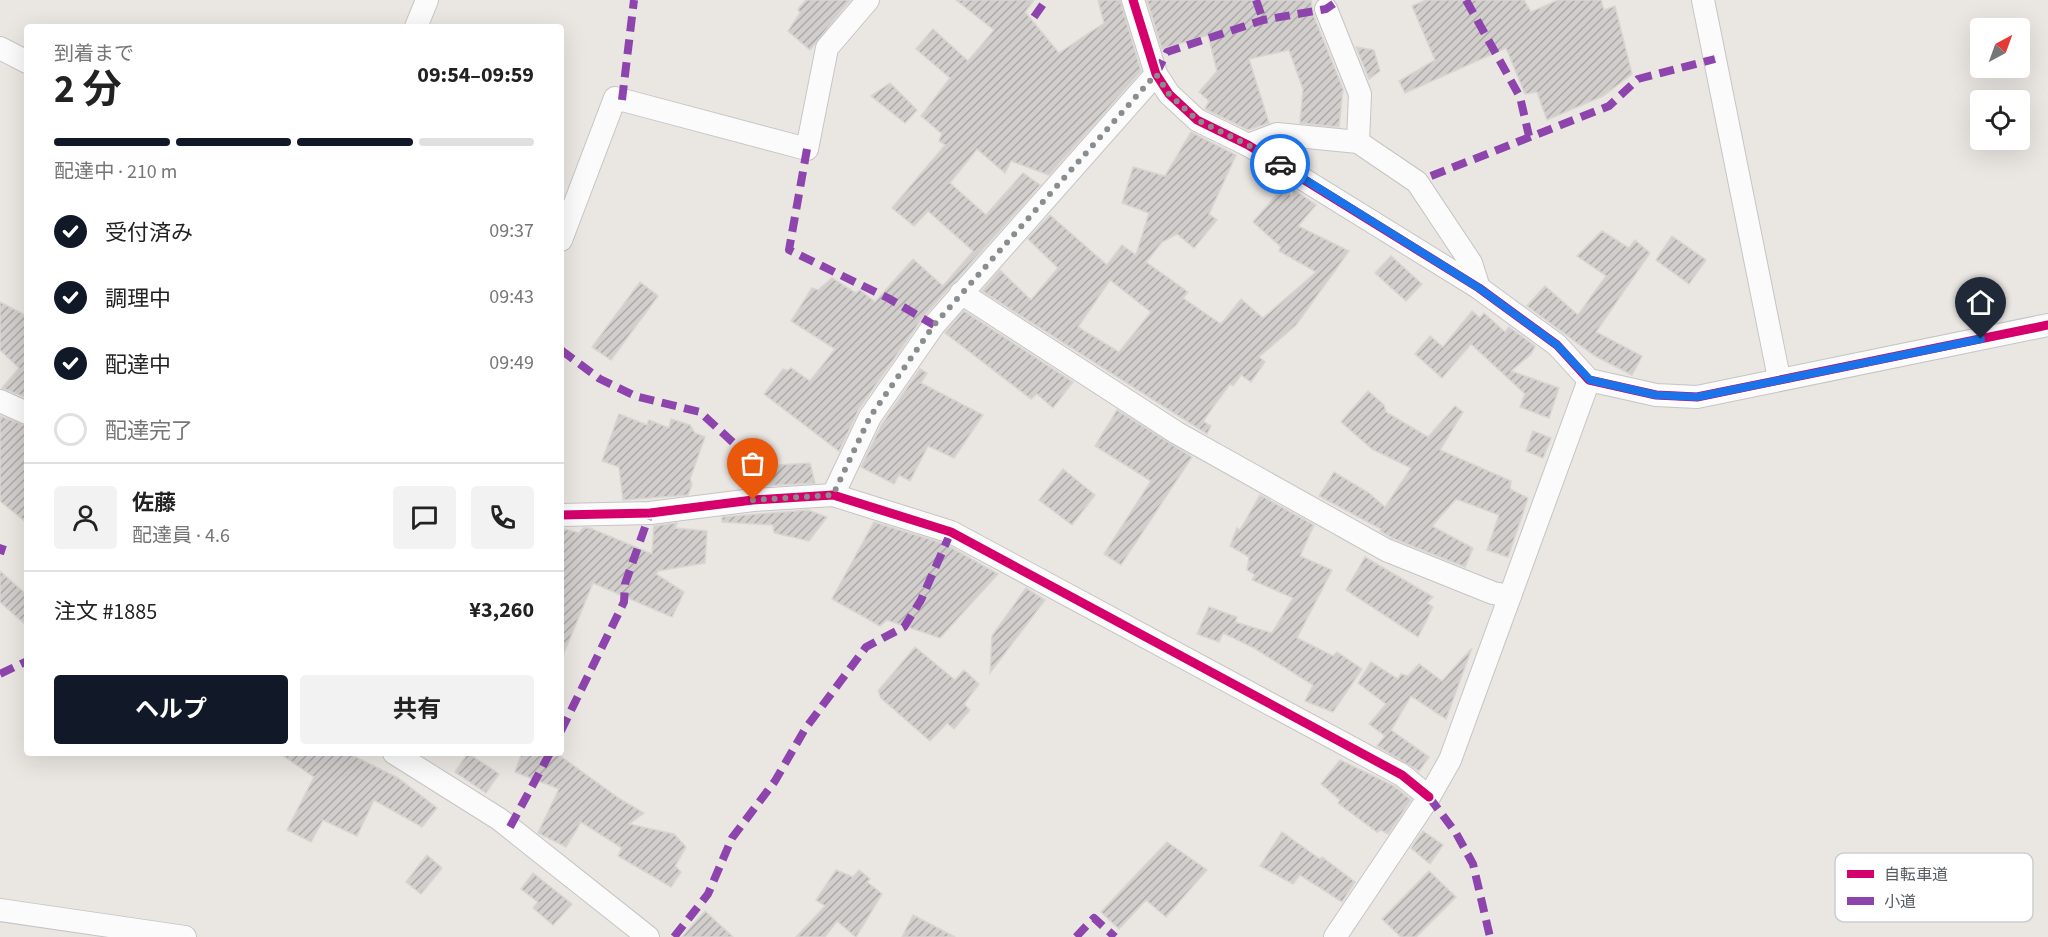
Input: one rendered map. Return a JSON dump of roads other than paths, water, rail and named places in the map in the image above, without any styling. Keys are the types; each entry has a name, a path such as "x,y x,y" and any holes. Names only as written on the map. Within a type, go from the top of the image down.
{"street":[{"path":"417,24 428,0"},
{"path":"564,232 615,98 807,149 827,48 868,0"},
{"path":"1133,0 1156,74 1169,94 1197,120 1248,145 1479,288 1557,345 1590,380 1656,395 1697,397 1779,378 2048,325"},
{"path":"1703,0 1779,378"},
{"path":"1326,9 1360,94 1358,142"},
{"path":"0,48 24,60"},
{"path":"833,495 870,417 934,325 1156,74"},
{"path":"1248,145 1277,134 1358,142 1417,182 1471,263 1479,288"},
{"path":"962,293 1177,433 1386,550 1493,593 1510,596"},
{"path":"1335,937 1429,797 1450,760 1590,380"},
{"path":"0,401 24,412"},
{"path":"564,515 650,513 753,500 833,495 951,532 986,548 1402,775 1429,797"},
{"path":"399,756 499,819 648,937"},
{"path":"0,910 185,937"}]}
